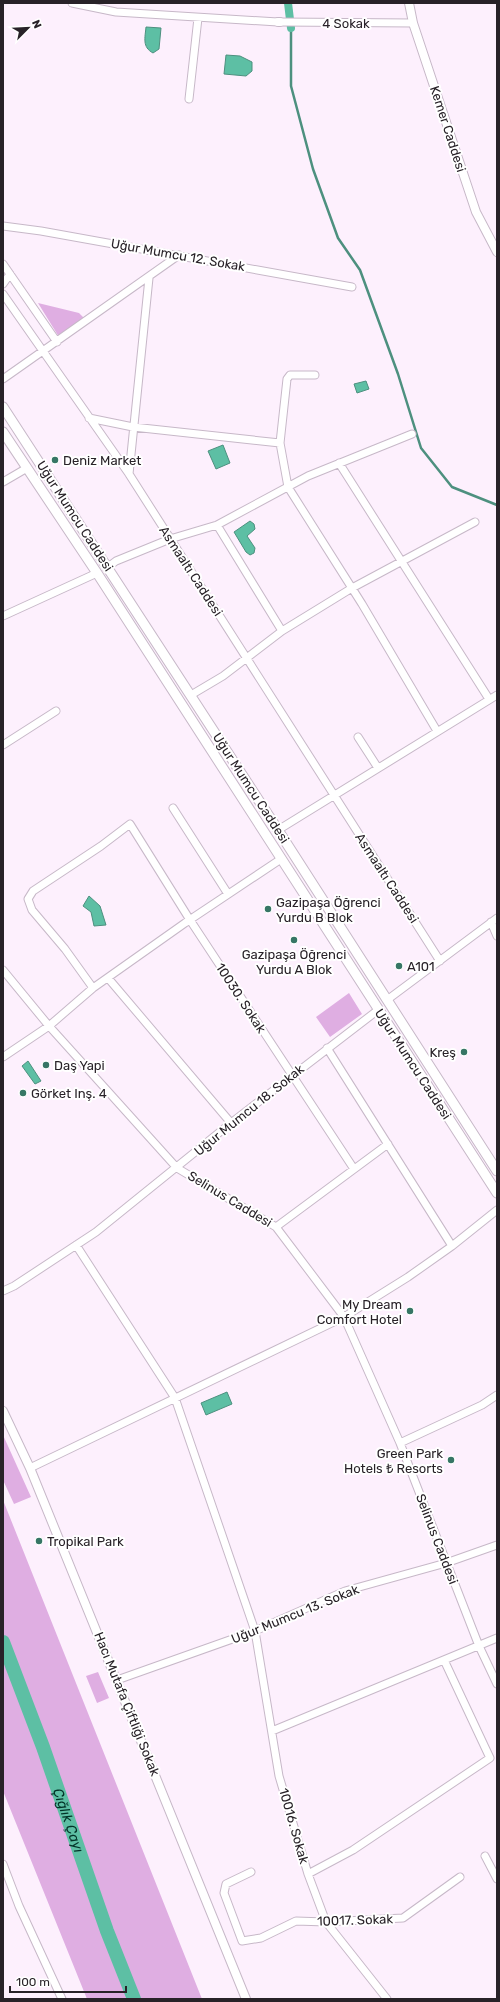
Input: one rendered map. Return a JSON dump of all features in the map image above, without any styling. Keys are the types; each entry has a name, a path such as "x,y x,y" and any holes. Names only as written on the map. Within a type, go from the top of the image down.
{"main road":[{"name":"Uğur Mumcu Caddesi","path":"3,407 108,567 497,1171"},
{"name":"Uğur Mumcu Caddesi","path":"3,432 97,573 497,1193"},
{"path":"97,573 108,567"}],"street":[{"name":"4 Sokak","path":"72,3 116,12 198,18 297,23 413,23"},
{"name":"Kemer Caddesi","path":"409,3 413,23 476,212 497,252"},
{"path":"189,99 198,18"},
{"name":"Uğur Mumcu 12. Sokak","path":"3,226 41,231 352,287"},
{"path":"3,379 180,256"},
{"path":"3,264 57,342"},
{"path":"3,284 10,274"},
{"path":"129,474 149,278"},
{"name":"Asmaaltı Caddesi","path":"3,294 42,352 129,474 440,961"},
{"path":"315,375 290,375 287,379 280,443 288,487 352,588 438,731"},
{"path":"89,418 133,427 280,443"},
{"path":"108,567 116,561 170,539 217,524 308,476 412,434"},
{"path":"340,463 489,699"},
{"path":"3,482 27,468"},
{"path":"190,695 223,676 282,631 352,588 402,563 475,522"},
{"path":"217,524 282,631"},
{"path":"3,616 97,573"},
{"path":"278,830 497,695"},
{"path":"3,745 56,711"},
{"path":"358,736 378,768"},
{"path":"173,808 228,894"},
{"name":"10030. Sokak","path":"93,988 30,906 28,899 33,891 101,846 130,824 190,920 354,1169"},
{"path":"3,1056 49,1026 93,988 228,894 282,859"},
{"path":"387,1000 494,920 497,936"},
{"name":"Selinus Caddesi","path":"3,970 49,1026 177,1168 276,1227 344,1317 400,1443 479,1646 497,1684"},
{"path":"108,978 231,1123"},
{"name":"Uğur Mumcu 18. Sokak","path":"3,1291 14,1286 96,1232 231,1123 378,1010"},
{"path":"327,1048 452,1246"},
{"path":"276,1227 388,1144"},
{"path":"30,1468 344,1317 408,1277 452,1246 497,1210"},
{"name":"10016. Sokak","path":"76,1245 175,1398 255,1631 279,1776 308,1874 326,1922 387,1999"},
{"path":"400,1443 482,1405 497,1395"},
{"name":"Hacı Mutafa Çiftliği Sokak","path":"3,1411 30,1468 246,1999"},
{"name":"Uğur Mumcu 13. Sokak","path":"117,1680 255,1631 345,1591 446,1562 497,1545"},
{"path":"272,1731 497,1638"},
{"path":"308,1874 353,1850 490,1758 444,1660"},
{"path":"485,1856 497,1879"},
{"path":"3,1864 19,1906 62,1999"},
{"name":"10017. Sokak","path":"251,1872 226,1884 224,1893 242,1941 261,1938 296,1921 326,1922 403,1918 460,1877"}],"shaded area":[{"path":"146,27 161,28 159,49 153,53 147,48 146,45"},
{"path":"226,55 240,56 252,62 252,71 246,76 224,74"},
{"path":"38,303 79,313 85,319 59,337"},
{"path":"366,381 369,389 357,393 354,384"},
{"path":"223,445 230,463 216,469 208,451"},
{"path":"250,521 254,524 255,529 247,536 255,548 254,553 250,555 246,552 234,532"},
{"path":"89,896 100,906 106,925 94,926 91,912 83,906"},
{"path":"349,993 362,1014 330,1037 316,1017"},
{"path":"28,1061 41,1081 35,1084 22,1066"},
{"path":"227,1392 232,1404 206,1415 201,1403"},
{"path":"3,1435 31,1497 14,1504 3,1480"},
{"path":"3,1500 202,1999 87,1999 3,1791"},
{"path":"98,1672 109,1698 97,1703 86,1676"}],"waterway":[{"path":"288,3 291,28"},
{"path":"291,28 291,86 313,169 338,238 360,270 398,374 421,448 452,487 497,505"},
{"name":"Çığlık Çayı","path":"3,1642 43,1747 107,1931 134,1999"}],"place":[{"name":"Deniz Market","path":"55,460"},
{"name":"Gazipaşa Öğrenci Yurdu B Blok","path":"268,909"},
{"name":"Gazipaşa Öğrenci Yurdu A Blok","path":"294,940"},
{"name":"A101","path":"399,966"},
{"name":"Kreş","path":"464,1052"},
{"name":"Daş Yapi","path":"46,1065"},
{"name":"Görket Inş. 4","path":"23,1093"},
{"name":"My Dream Comfort Hotel","path":"410,1311"},
{"name":"Green Park Hotels ₺ Resorts","path":"451,1460"},
{"name":"Tropikal Park","path":"39,1541"}]}
